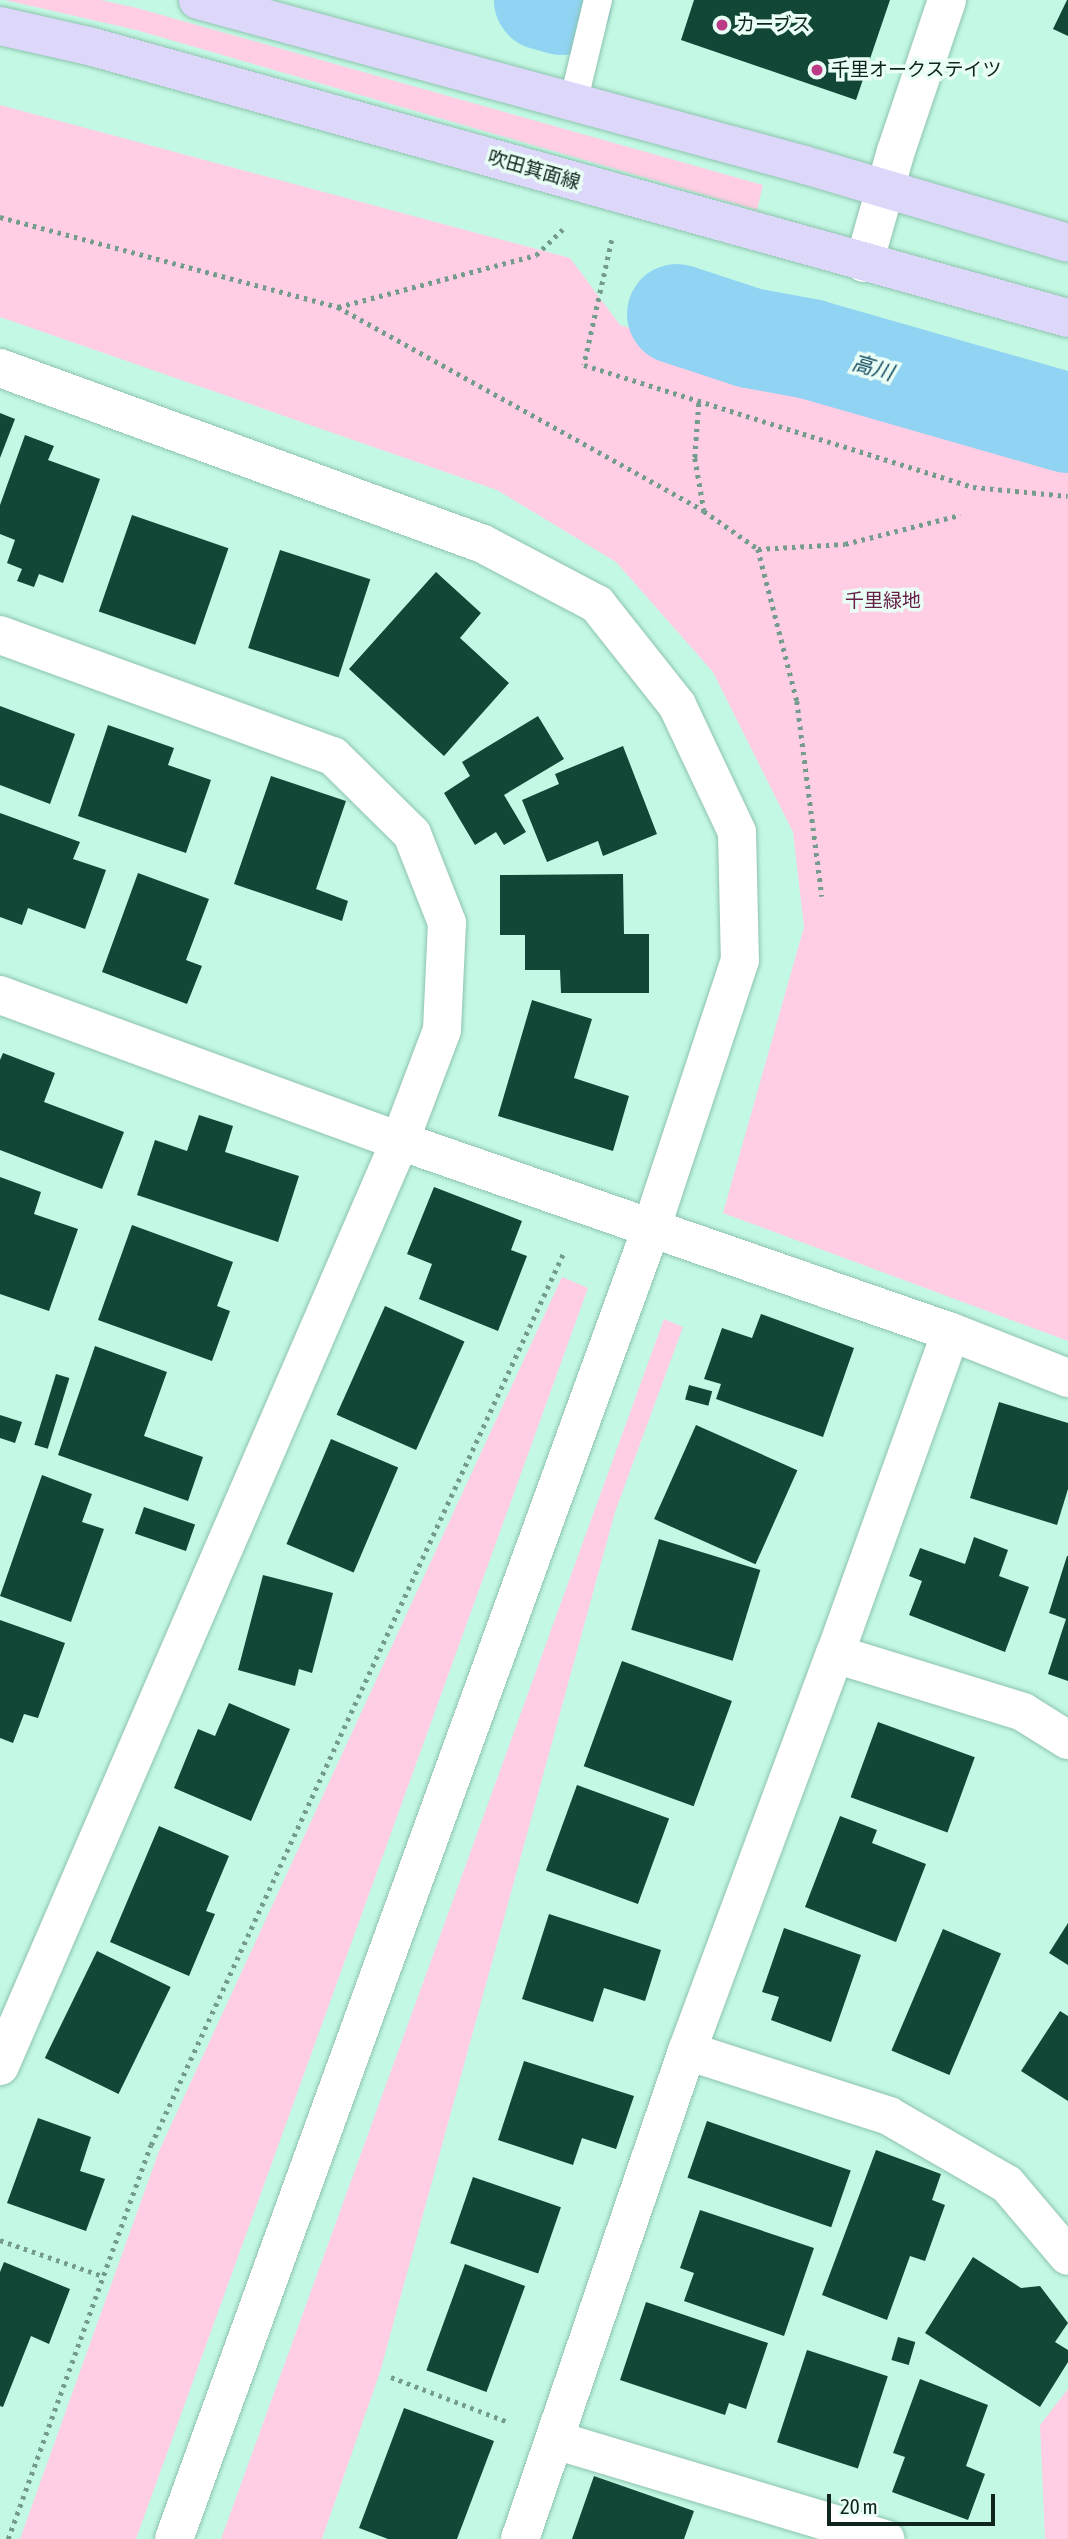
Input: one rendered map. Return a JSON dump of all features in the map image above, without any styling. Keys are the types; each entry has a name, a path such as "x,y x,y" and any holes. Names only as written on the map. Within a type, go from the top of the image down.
{"main road":[{"path":"198,0 886,189 1068,243"},
{"name":"吹田箕面線","path":"0,26 89,46 1068,318"}],"street":[{"path":"864,262 947,0"},
{"path":"0,368 483,544 597,604 677,705 737,832 740,960 651,1229 174,2539"},
{"path":"0,635 333,756 412,834 447,923 442,1030 400,1141 0,2066"},
{"path":"0,995 400,1141 951,1332 1068,1378"},
{"path":"520,2539 687,2051 951,1332"},
{"path":"835,1654 1023,1712 1068,1740"},
{"path":"687,2051 889,2116 1007,2184 1068,2256"},
{"path":"555,2440 885,2539"}],"lane":[{"path":"573,103 598,0"}],"path":[{"path":"0,217 338,307 704,511 758,549 845,544 960,515"},
{"path":"338,307 536,255 569,223"},
{"path":"613,236 584,366 973,487 1068,496"},
{"path":"699,403 695,458 704,511"},
{"path":"758,549 797,701 822,896"},
{"path":"8,2539 151,2145 563,1254"},
{"path":"0,2239 103,2276"},
{"path":"391,2377 555,2440"}],"green space":[{"path":"5,0 101,0 137,8 763,185 757,210 136,30"},
{"name":"千里緑地","path":"0,105 570,258 620,325 1068,466 1068,1341 723,1213 804,927 793,832 713,672 616,562 497,490 0,317"},
{"path":"562,1277 588,1288 136,2539 20,2539 159,2151"},
{"path":"664,1319 683,1327 615,1512 380,2372 322,2539 221,2539"},
{"path":"1068,2389 1068,2539 1045,2539 1040,2425"}],"building":[{"name":"千里オークステイツ","path":"694,0 890,0 856,100 681,40"},
{"path":"1068,0 1068,36 1053,29"},
{"path":"0,413 15,419 0,458"},
{"path":"25,435 54,446 48,460 100,479 63,583 39,574 34,587 17,581 22,569 7,563 15,540 0,534 0,505"},
{"path":"132,515 228,548 195,645 99,611"},
{"path":"280,550 370,579 339,677 248,648"},
{"path":"436,572 481,613 460,638 509,683 444,756 349,669"},
{"path":"0,706 75,734 50,804 0,785"},
{"path":"538,716 564,759 504,795 526,832 504,845 496,832 475,845 444,793 470,776 462,762"},
{"path":"108,725 174,748 168,765 211,780 186,853 78,816"},
{"path":"623,746 657,834 603,856 598,841 547,862 522,800 559,784 555,774"},
{"path":"271,776 346,801 316,889 348,901 342,921 234,884"},
{"path":"0,813 80,842 73,859 106,870 85,929 28,908 22,925 0,917"},
{"path":"138,873 209,899 186,960 202,966 187,1004 102,972"},
{"path":"623,874 624,934 649,934 649,993 561,993 560,970 525,970 525,935 500,935 500,875"},
{"path":"532,1000 592,1019 574,1078 629,1096 613,1151 498,1116"},
{"path":"3,1053 55,1073 44,1102 124,1132 102,1189 0,1150 0,1060"},
{"path":"199,1115 233,1126 225,1152 299,1176 278,1242 137,1195 155,1140 187,1151"},
{"path":"0,1177 41,1192 34,1214 78,1229 49,1311 0,1294"},
{"path":"434,1187 522,1221 511,1250 527,1256 498,1331 419,1299 432,1264 407,1254"},
{"path":"132,1225 233,1262 217,1306 230,1311 212,1361 98,1320"},
{"path":"385,1306 464,1341 416,1450 337,1415"},
{"path":"761,1314 854,1348 823,1437 716,1399 721,1384 704,1379 722,1328 752,1338"},
{"path":"95,1346 167,1372 144,1436 203,1457 188,1501 58,1455"},
{"path":"56,1374 69,1378 48,1449 34,1445"},
{"path":"689,1385 712,1391 708,1406 685,1399"},
{"path":"999,1402 1068,1423 1068,1489 1057,1525 970,1498"},
{"path":"0,1415 22,1422 15,1443 0,1438"},
{"path":"696,1425 797,1470 756,1564 654,1519"},
{"path":"331,1439 398,1468 354,1572 286,1544"},
{"path":"42,1475 92,1494 82,1522 104,1529 71,1622 0,1596"},
{"path":"144,1507 195,1525 186,1551 135,1533"},
{"path":"974,1537 1008,1550 999,1576 1029,1587 1005,1652 909,1615 922,1581 909,1576 920,1548 965,1564"},
{"path":"659,1539 760,1570 733,1661 631,1630"},
{"path":"1067,1556 1068,1681 1048,1674 1066,1619 1049,1613"},
{"path":"263,1575 333,1593 312,1673 299,1669 295,1686 238,1670"},
{"path":"0,1620 65,1643 38,1718 24,1714 13,1743 0,1738"},
{"path":"622,1661 732,1701 694,1806 584,1766"},
{"path":"229,1703 290,1729 251,1821 174,1788 198,1729 215,1736"},
{"path":"878,1722 975,1757 947,1832 851,1797"},
{"path":"577,1785 669,1819 638,1904 546,1871"},
{"path":"840,1816 877,1830 872,1843 926,1864 896,1942 805,1907"},
{"path":"159,1826 229,1856 206,1911 215,1914 189,1976 110,1942"},
{"path":"549,1914 661,1950 645,2001 604,1988 593,2022 522,1999"},
{"path":"1068,1923 1068,1965 1049,1953"},
{"path":"784,1928 861,1955 831,2042 771,2020 779,1997 762,1992"},
{"path":"943,1929 1001,1954 949,2075 891,2051"},
{"path":"97,1951 171,1987 119,2094 45,2058"},
{"path":"1060,2011 1068,2016 1068,2101 1021,2071"},
{"path":"524,2061 634,2096 616,2149 582,2138 573,2165 498,2140"},
{"path":"38,2118 91,2137 80,2171 105,2179 86,2231 7,2203"},
{"path":"707,2121 851,2170 831,2227 687,2178"},
{"path":"876,2150 941,2174 932,2200 945,2205 925,2261 910,2256 887,2320 822,2295"},
{"path":"473,2177 561,2207 538,2273 450,2243"},
{"path":"700,2210 814,2248 784,2336 684,2301 694,2273 680,2268"},
{"path":"973,2257 1021,2288 1040,2286 1068,2323 1055,2342 1068,2350 1068,2362 1040,2407 925,2333"},
{"path":"4,2262 70,2289 49,2344 31,2336 3,2407 0,2406 0,2272"},
{"path":"465,2264 525,2286 486,2392 426,2370"},
{"path":"646,2302 768,2343 746,2409 729,2403 725,2415 620,2380"},
{"path":"898,2337 915,2342 909,2365 891,2360"},
{"path":"807,2350 888,2376 858,2469 777,2442"},
{"path":"920,2379 988,2405 966,2466 985,2474 968,2520 892,2492 905,2457 893,2453"},
{"path":"404,2408 494,2441 457,2539 388,2539 359,2528"},
{"path":"594,2476 694,2511 684,2539 572,2539"}],"waterway":[{"name":"高川","path":"544,0 561,5"},
{"name":"高川","path":"677,314 750,338 810,349 1068,423"}],"place":[{"name":"カーブス","path":"722,25"},
{"name":"千里オークステイツ","path":"817,70"}]}
